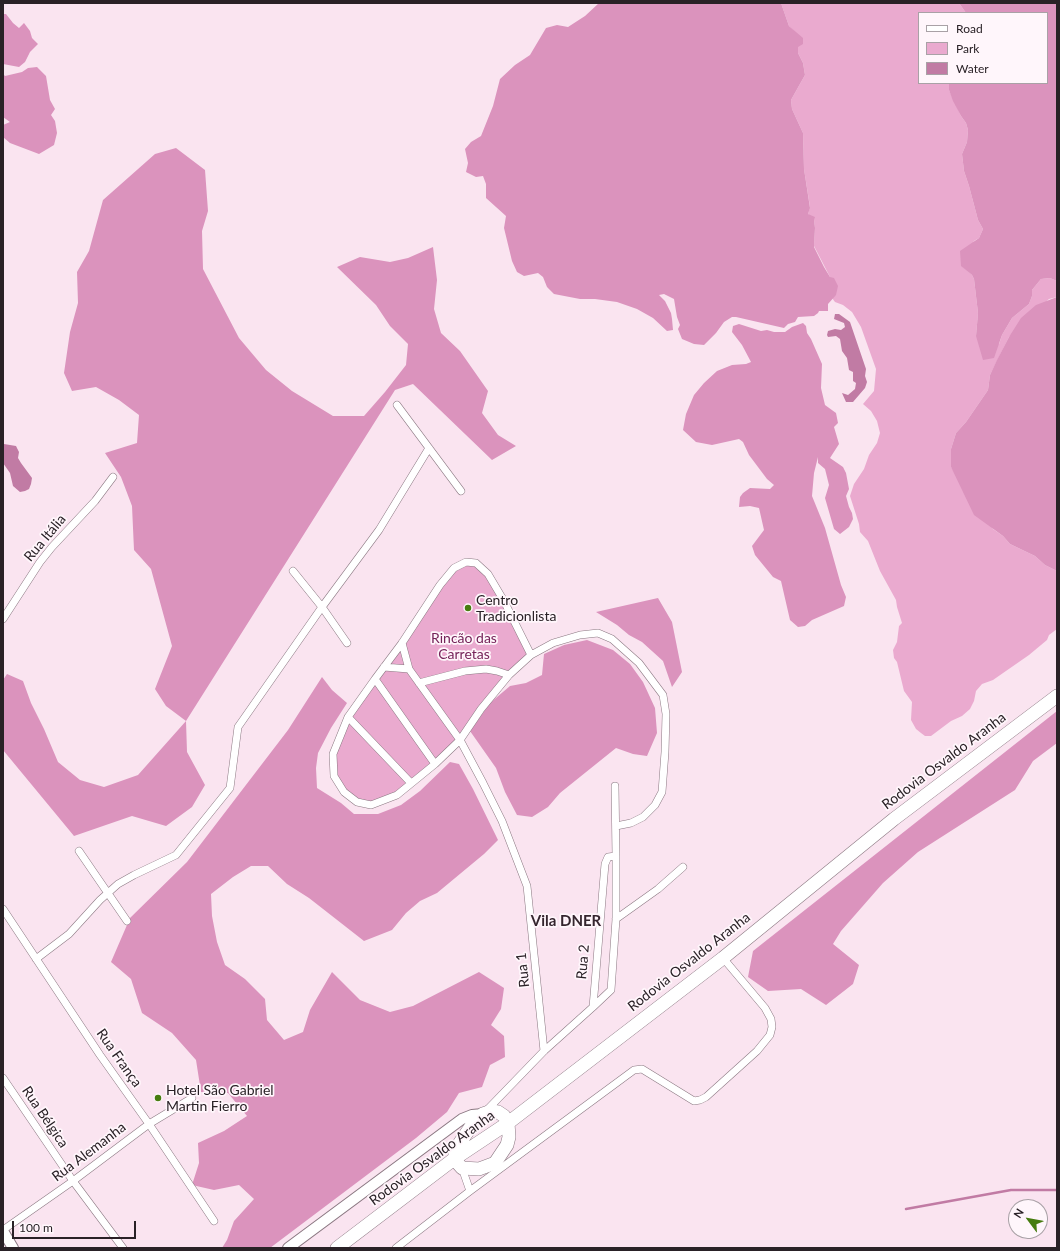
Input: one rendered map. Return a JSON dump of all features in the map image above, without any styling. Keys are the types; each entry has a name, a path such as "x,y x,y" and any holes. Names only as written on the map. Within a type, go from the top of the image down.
{"highway":[{"name":"Rodovia Osvaldo Aranha","path":"337,1248 458,1163 723,958 894,819 1057,696"},
{"path":"492,1111 498,1112 504,1116 508,1123 509,1137 507,1145 497,1167 479,1169 458,1163 457,1147 474,1122 483,1114 492,1111"}],"street":[{"path":"397,405 460,491"},
{"path":"36,959 69,934 118,884 176,855 230,788 238,727 378,530 429,448"},
{"name":"Rua Itália","path":"3,619 40,562 95,501 113,478"},
{"path":"531,655 504,601 488,574 476,563 466,562 454,568 440,585 402,643 348,717 333,754 334,776 344,792 357,802 371,805 397,795 435,764 460,740 481,709 509,675 531,655 553,643 580,635 598,633 612,639 639,663 663,695 666,722 662,792 655,805 643,817 631,823 616,826"},
{"path":"293,571 322,607 347,643"},
{"path":"384,667 409,669 402,643"},
{"name":"Rua 1","path":"409,669 460,740 502,821 527,886 544,1051"},
{"path":"419,682 465,671 497,671 509,675"},
{"path":"375,679 435,764"},
{"path":"348,717 411,783"},
{"path":"288,1248 462,1119 472,1115 483,1114 544,1051 611,990 616,919 615,786"},
{"path":"78,851 127,921"},
{"name":"Rua 2","path":"593,1006 605,864 608,857 616,856"},
{"path":"616,919 658,889 683,867"},
{"name":"Rua França","path":"3,909 100,1055 149,1124 214,1221"},
{"path":"396,1248 470,1191 497,1167 634,1070 642,1069 694,1101 706,1097 757,1051 770,1035 772,1027 771,1019 765,1008 723,958"},
{"name":"Rua Bélgica","path":"3,1078 73,1181 123,1248"},
{"name":"Rua Alemanha","path":"3,1231 149,1124 192,1098"},
{"path":"458,1163 470,1191"},
{"path":"3,1231 13,1248"}],"green space":[{"path":"781,3 959,3 965,12 918,12 918,84 949,84 949,90 968,130 967,142 962,154 964,171 978,220 983,229 979,238 974,241 961,265 972,275 974,279 978,313 976,336 999,344 1002,335 1012,318 1029,304 1032,296 1032,290 1041,279 1050,278 1057,281 1057,297 1049,299 1009,337 990,375 988,390 966,422 956,433 951,449 951,467 993,529 1003,536 1010,544 1035,556 1045,565 1057,571 1057,629 1049,635 1047,640 1029,655 993,680 982,684 976,691 974,701 970,709 962,716 951,721 931,736 925,736 916,729 911,720 912,702 904,691 893,650 897,642 899,626 902,623 896,600 880,571 868,541 860,532 850,496 854,484 864,469 869,455 877,443 880,433 877,421 871,411 863,404 874,391 876,369 861,327 852,312 843,305 835,302 832,298 836,294 830,277 814,246 814,220 808,214 810,207 804,169 803,133 792,109 791,100 805,75 803,63 798,53 796,33 789,26"},
{"name":"Rincão das Carretas","path":"476,563 488,574 531,655 509,675 460,740 397,795 371,805 357,802 334,776 333,754 348,717 454,568"}],"shaded area":[{"path":"599,3 781,3 789,26 803,38 803,44 798,47 798,53 803,63 805,75 791,100 792,109 803,133 804,169 810,208 808,214 815,217 814,247 830,277 834,278 838,286 836,295 828,304 828,311 819,311 814,316 798,317 795,322 788,324 784,328 732,317 724,322 704,345 694,344 682,339 678,329 680,325 674,299 664,294 659,295 665,301 671,313 673,330 667,331 653,318 637,309 617,302 595,299 580,299 554,294 547,287 543,277 538,273 524,276 517,272 512,261 504,228 506,216 486,198 486,184 483,176 476,177 466,172 468,163 465,149 471,142 481,136 493,106 500,79 515,65 530,55 546,28 557,25 568,27 585,16"},
{"path":"959,3 1057,3 1057,281 1050,278 1041,279 1032,290 1032,296 1029,304 1012,318 1002,335 994,358 983,360 976,336 978,313 974,279 972,275 961,266 960,251 979,238 983,229 978,220 964,171 962,154 967,142 968,130 966,123 953,101 949,90 949,84 1048,84 1048,12 965,12"},
{"path":"3,14 6,14 19,28 24,23 30,31 32,38 38,44 30,52 25,62 19,67 3,64"},
{"path":"37,67 46,76 50,100 55,109 51,115 55,121 57,133 54,145 39,154 10,143 3,137 3,125 10,122 3,117 3,74 5,76 22,72 28,68"},
{"path":"176,148 205,170 208,211 202,231 203,269 239,338 266,370 292,391 333,416 364,416 406,365 408,344 390,326 376,305 337,267 360,257 390,262 408,258 433,247 437,280 434,309 441,333 460,351 488,391 482,413 498,435 516,446 492,460 413,384 395,390 186,721 166,706 155,689 172,646 151,569 134,550 132,506 121,477 105,453 137,443 139,415 119,400 96,387 72,391 64,373 70,332 78,303 77,272 89,251 103,200 155,154"},
{"path":"1057,297 1057,571 1045,565 1035,556 1010,544 1003,536 974,515 951,467 951,449 956,433 966,422 988,390 990,375 1009,337 1021,318 1036,305"},
{"path":"803,323 806,326 807,333 822,364 821,388 825,405 836,413 838,423 834,427 839,444 830,458 843,467 846,473 849,489 846,496 853,519 849,527 840,534 834,529 825,498 829,485 825,469 818,463 818,457 814,473 812,496 825,528 841,585 846,597 844,606 812,620 805,626 798,627 790,620 781,581 773,577 755,555 752,546 764,530 759,508 750,506 739,507 740,497 750,488 770,489 774,485 767,479 749,455 743,442 739,439 712,445 696,442 683,430 686,414 694,395 704,383 717,371 732,365 751,362 742,345 732,332 733,326 739,324 761,331 767,330 774,332 785,332 792,327"},
{"path":"658,598 672,622 682,672 672,687 663,661 642,642 629,635 617,625 596,612"},
{"path":"587,640 613,650 630,664 643,682 655,708 657,733 647,756 633,754 616,748 560,793 548,807 532,817 517,815 505,792 496,768 470,731 490,703 510,686 526,683 542,675 544,654 564,645"},
{"path":"7,674 23,681 31,703 58,762 80,780 104,787 138,775 186,721 187,752 205,785 192,807 166,826 132,816 74,836 3,750 3,680"},
{"path":"322,677 332,690 347,703 331,728 318,753 316,768 317,788 341,803 354,814 378,814 401,805 420,791 450,762 459,764 498,840 484,854 437,893 420,901 406,913 392,930 364,941 309,898 287,884 268,866 251,866 233,877 211,894 212,916 217,942 225,965 245,979 265,999 267,1020 284,1040 303,1032 310,1010 332,972 360,1000 390,1012 413,1006 479,972 504,988 501,1009 491,1025 504,1036 505,1057 490,1065 482,1087 459,1093 447,1112 416,1138 270,1248 222,1248 227,1240 234,1221 254,1199 239,1185 214,1190 192,1185 199,1163 198,1143 224,1131 247,1116 228,1093 201,1092 196,1060 172,1033 142,1013 131,979 111,962 130,918 187,862 288,730"},
{"path":"1057,711 1057,743 1033,761 1015,790 918,852 883,883 841,931 833,944 859,965 853,984 826,1005 801,989 768,991 748,977 753,951"}],"water":[{"path":"835,314 839,314 850,322 866,369 865,376 867,382 865,388 853,402 846,402 842,393 848,395 855,389 856,383 853,381 853,372 849,370 847,358 842,351 840,339 836,336 828,337 827,335 828,331 835,329 841,330 845,327 844,323 834,319"},
{"path":"4,444 16,446 19,452 18,458 32,478 29,489 25,491 20,492 13,486 10,473 3,463"}],"waterway":[{"path":"906,1209 1011,1190 1057,1190"}],"place":[{"name":"Centro Tradicionlista","path":"468,608"},
{"name":"Hotel São Gabriel Martin Fierro","path":"158,1098"}],"district":[{"name":"Vila DNER","path":"566,921"}]}
